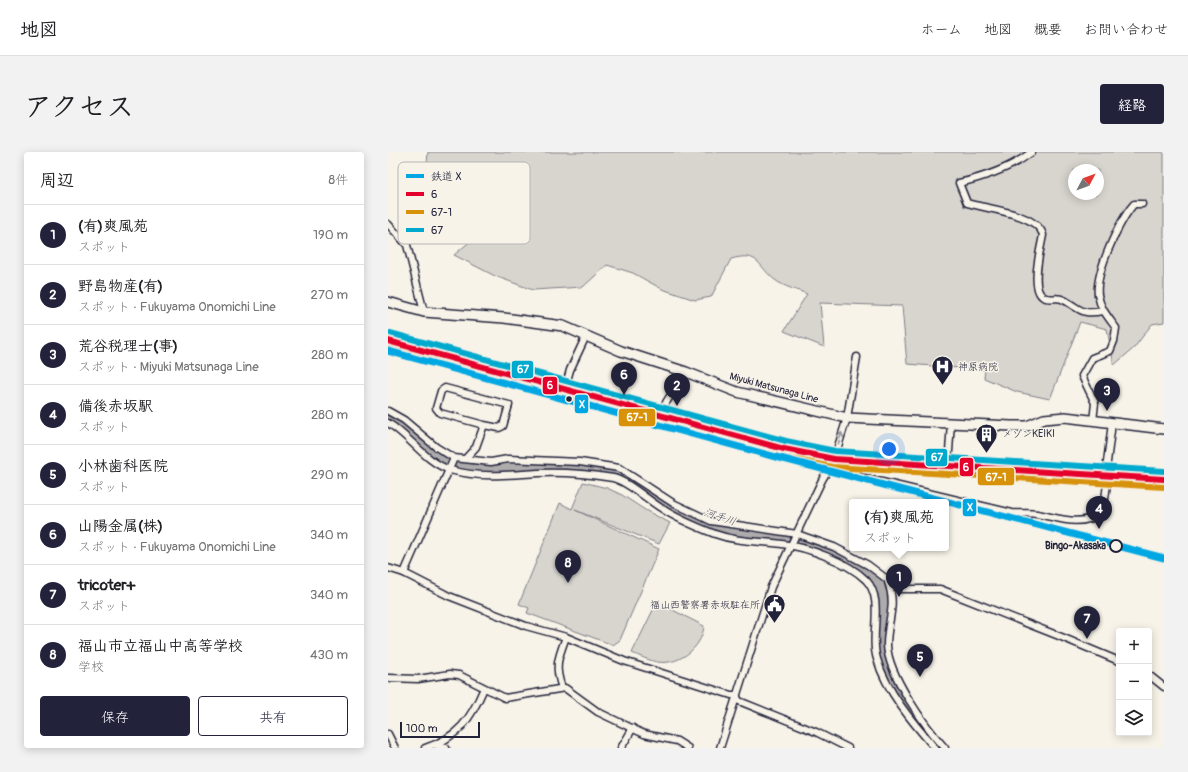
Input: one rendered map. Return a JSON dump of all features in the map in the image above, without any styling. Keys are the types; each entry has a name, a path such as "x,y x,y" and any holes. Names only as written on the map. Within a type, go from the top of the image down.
{"main road":[{"name":"Miyuki Matsunaga Line","path":"388,302 424,312 563,326 621,351 686,372 737,392 847,418 1027,426 1044,419 1065,417 1164,429"},
{"path":"388,341 832,462 948,466 1108,477 1164,479"}],"street":[{"path":"1032,152 1024,158 986,177 959,183 962,195 967,203 1024,218 1035,223 1041,229 1043,235 1037,282 1042,295 1046,298 1057,297 1085,313 1103,311"},
{"path":"1094,421 1095,403 1082,376 1092,358 1110,351 1114,342 1116,328 1103,311 1098,288 1107,255 1118,226 1134,204 1142,204"},
{"path":"388,224 398,235"},
{"path":"406,244 424,312"},
{"path":"565,388 570,370 586,336"},
{"path":"720,748 771,587 832,462 847,418 857,357"},
{"path":"661,415 671,395 681,384 686,372"},
{"path":"446,388 509,405 503,426 499,428 484,425 440,413 436,408 441,391 446,388"},
{"path":"388,412 404,420 436,447 453,458 466,458 491,462 508,459 580,462 618,468 673,503 711,521 797,535 834,547 854,556 868,565 888,582 900,589 940,589 1116,660"},
{"path":"948,466 951,422"},
{"path":"388,423 396,428 420,451 450,469 500,476 559,474 614,478 662,509 716,535 743,541 792,545 831,559 850,569 870,585 874,595 876,657 881,672 914,724 935,748"},
{"path":"832,462 861,477 1012,513 1035,514 1066,521 1090,520 1103,513 1108,477 1106,470 1112,423"},
{"path":"466,458 476,447 484,425"},
{"path":"404,574 450,469 453,458"},
{"path":"388,568 404,574 449,596 526,626 566,638 624,661 731,695 736,695"},
{"path":"888,582 893,595 888,645 890,661 896,675 919,716 945,748"},
{"path":"562,688 557,675 556,666 566,638"},
{"path":"388,678 418,679 450,674 459,675 484,688 509,698 562,688 574,694 598,712 644,734 677,741 688,748"},
{"path":"1152,677 1164,687"},
{"path":"425,748 444,740 471,717 484,688"},
{"path":"736,695 739,701 816,732 848,748"},
{"path":"621,748 633,728"},
{"path":"388,734 395,748"},
{"path":"434,745 446,748"}],"shaded area":[{"path":"428,152 1164,152 1164,322 1152,324 1134,348 1114,365 1107,329 1080,322 1050,399 1017,392 984,378 985,370 907,364 902,306 820,303 824,347 784,331 807,294 775,280 753,258 740,257 731,259 711,297 695,300 662,289 633,273 607,265 583,287 533,290 495,276 454,255 467,244 530,244 530,162 427,162"},
{"path":"583,482 607,488 622,495 645,510 670,523 659,544 575,510 659,549 620,640 613,645 527,613 529,608 519,604 560,503 572,509"},
{"path":"663,605 704,626 702,634 693,649 679,659 670,662 650,660 632,653 654,608"}],"waterway":[{"name":"河手川","path":"388,416 398,421 440,458 450,464 482,470 558,467 602,472 617,476 630,482 682,515 710,528 753,537 817,547 838,553 857,562 874,576 880,585 883,595 884,607 881,645 884,668 901,698 939,748"}],"rail line":[{"name":"X","path":"388,351 772,456 937,499"},
{"name":"X","path":"949,502 1164,558"}],"transit line":[{"name":"67","path":"390,333 786,441 835,451 1164,471"},
{"name":"6","path":"388,341 784,449 834,459 1164,479"},
{"name":"67-1","path":"388,349 782,457 832,467 1164,487"}],"place":[{"name":"神原病院","path":"942,386"},
{"name":"山陽金属(株)","path":"624,395"},
{"name":"野島物産(有)","path":"677,406"},
{"name":"荒谷税理士(事)","path":"1107,411"},
{"name":"メゾンKEIKI","path":"987,454"},
{"name":"備後赤坂駅","path":"1099,529"},
{"name":"Bingo-Akasaka","path":"1116,546"},
{"name":"福山市立福山中高等学校","path":"568,583"},
{"name":"(有)爽風苑","path":"899,597"},
{"name":"福山西警察署赤坂駐在所","path":"775,624"},
{"name":"tricoter+","path":"1087,639"},
{"name":"小林歯科医院","path":"920,677"}]}
